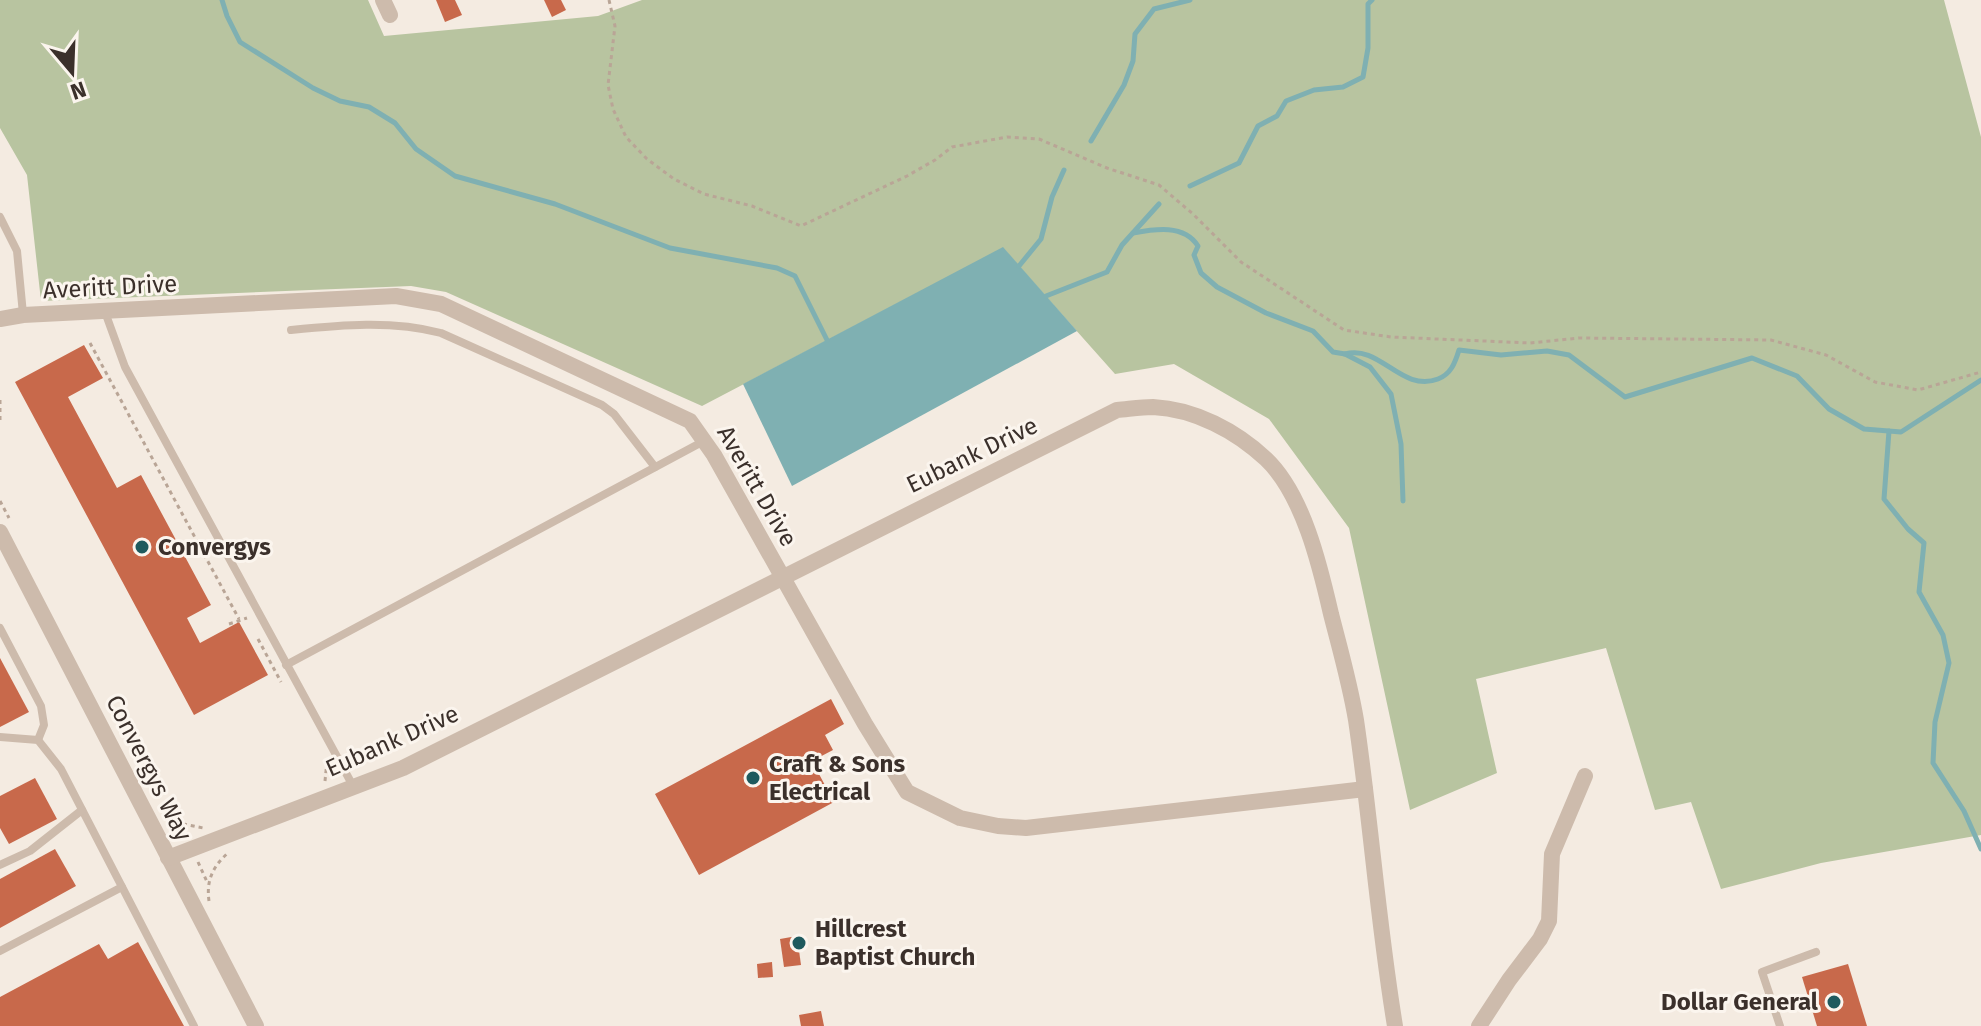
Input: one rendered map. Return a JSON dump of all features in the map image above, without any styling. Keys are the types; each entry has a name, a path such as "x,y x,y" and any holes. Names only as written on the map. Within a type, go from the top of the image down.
{"street":[{"name":"Averitt Drive","path":"0,319 23,315 396,296 441,304 690,421 714,455 865,724 907,792 960,818 1026,828 1365,789"},
{"name":"Eubank Drive","path":"168,858 350,780 403,768 1117,410 1153,407 1194,414 1229,431 1267,460 1287,486 1321,568 1355,716 1395,1026"},
{"name":"Convergys Way","path":"7,531 168,858 256,1026"},
{"path":"1479,1026 1540,939 1549,921 1552,854 1585,776"}],"lane":[{"path":"0,217 17,251 23,315"},
{"path":"105,311 125,367 350,780"},
{"path":"291,330 390,324 416,326 441,333 602,405 614,414 655,467"},
{"path":"286,665 704,441"},
{"path":"0,628 41,706 44,725 38,740"},
{"path":"0,737 38,740 61,769 194,1026"},
{"path":"0,865 30,851 82,810"},
{"path":"0,951 122,887"},
{"path":"1780,1026 1762,972 1816,952"}],"path":[{"path":"609,0 615,26 608,85 613,109 626,137 647,159 674,179 704,194 752,206 801,226 907,176 952,147 1007,137 1039,139 1107,168 1159,185 1241,262 1344,330 1391,337 1530,343 1579,338 1771,340 1826,355 1875,382 1918,390 1981,372"},
{"path":"90,343 239,619"},
{"path":"0,400 0,420"},
{"path":"0,501 7,531"},
{"path":"229,624 247,619"},
{"path":"254,630 284,686"},
{"path":"326,756 325,782 350,780"},
{"path":"160,807 179,823 208,828"},
{"path":"211,907 208,893 210,876 235,847"}],"green space":[{"path":"0,0 368,0 384,36 598,16 642,0 1944,0 1981,137 1981,835 1821,863 1721,889 1691,802 1655,810 1606,648 1476,679 1497,773 1410,810 1349,528 1269,419 1174,364 1115,374 1003,248 702,406 446,292 411,286 41,301 27,175 0,128"}],"water":[{"path":"1003,247 1077,331 792,486 743,384"}],"building":[{"path":"436,0 455,0 462,15 445,22"},
{"path":"544,0 561,0 566,10 552,17"},
{"name":"Convergys","path":"84,345 103,378 68,397 117,488 141,475 211,605 187,618 200,643 239,622 268,675 194,715 15,382"},
{"path":"0,658 29,712 0,727"},
{"name":"Craft & Sons Electrical","path":"831,699 844,724 825,735 833,750 812,761 834,802 699,875 655,794"},
{"path":"35,778 57,819 9,844 0,828 0,796"},
{"path":"55,849 76,886 0,928 0,879"},
{"path":"797,936 801,965 784,967 780,939"},
{"path":"138,942 184,1026 0,1026 0,997 99,944 108,959"},
{"path":"772,962 773,977 758,978 757,964"},
{"name":"Dollar General","path":"1848,964 1867,1026 1817,1026 1802,977"},
{"path":"821,1011 824,1026 801,1026 799,1015"}],"waterway":[{"path":"222,0 240,42 313,88 340,101 369,107 395,123 416,149 455,176 555,204 670,248 777,268 795,276 827,340"},
{"path":"1091,141 1124,85 1133,61 1135,34 1154,9 1190,0"},
{"path":"1190,186 1239,163 1258,126 1277,116 1286,101 1314,90 1343,87 1363,77 1368,48 1368,4 1372,0"},
{"path":"1019,266 1041,239 1052,197 1064,170"},
{"path":"1046,296 1107,272 1122,245 1159,204"},
{"path":"1133,233 1168,230 1185,234 1198,246 1194,255 1201,273 1217,287 1266,313 1313,331 1333,352 1345,354 1370,367 1391,394 1401,444 1403,501"},
{"path":"1345,354 1369,356 1402,375 1425,382 1446,374 1459,350 1501,355 1547,351 1569,355 1625,397 1752,358 1797,376 1829,409 1864,429 1901,432 1981,380"},
{"path":"1889,431 1884,499 1908,529 1924,543 1919,592 1943,635 1949,663 1935,722 1933,763 1964,811 1981,849"}],"place":[{"name":"Convergys","path":"142,547"},
{"name":"Craft & Sons Electrical","path":"753,778"},
{"name":"Hillcrest Baptist Church","path":"799,943"},
{"name":"Dollar General","path":"1834,1002"}]}
